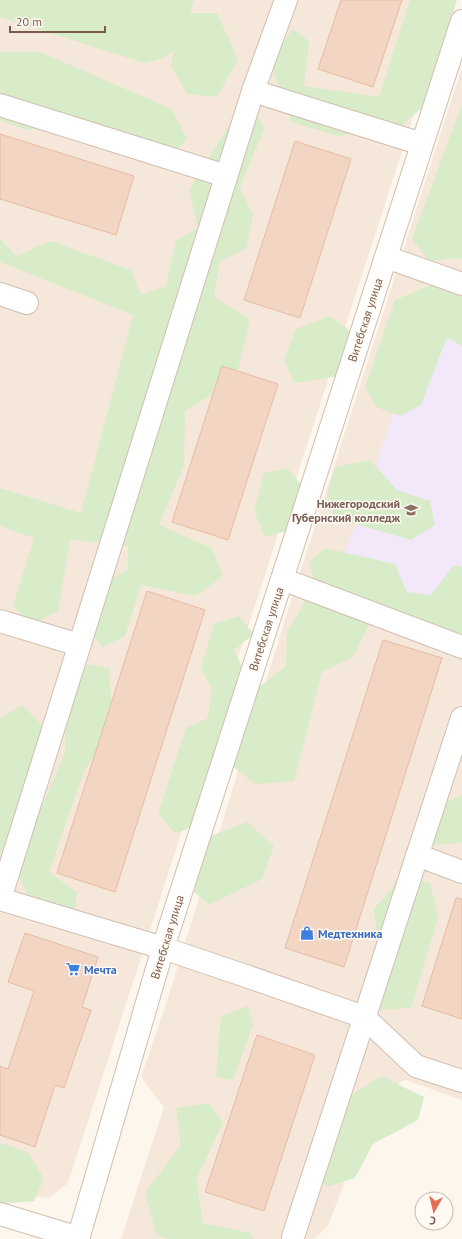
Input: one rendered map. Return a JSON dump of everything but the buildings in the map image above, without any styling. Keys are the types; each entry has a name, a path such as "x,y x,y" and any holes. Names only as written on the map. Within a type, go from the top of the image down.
{"street":[{"path":"286,0 253,91 0,899 163,948 243,974 364,1017 416,1066 462,1081"},
{"name":"Витебская улица","path":"78,1238 163,948 462,21"},
{"path":"253,91 422,144"},
{"path":"0,105 226,176"},
{"path":"386,257 462,284"},
{"path":"0,294 27,303"},
{"path":"282,579 462,647"},
{"path":"0,621 80,644"},
{"path":"293,1237 462,718"},
{"path":"417,855 462,872"},
{"path":"0,1214 78,1238"}],"shaded area":[{"path":"0,0 451,0 68,1183 49,1198 20,1195 0,1189"},
{"path":"462,67 462,1100 406,1080 378,1093 328,1226 314,1239 121,1239 164,1107 141,1077 167,1001 284,623"},
{"name":"Нижегородский Губернский колледж","path":"437,288 462,297 462,631 335,582"}],"green space":[{"path":"0,0 194,0 190,13 217,13 238,59 217,97 187,94 171,66 174,50 164,58 144,63 0,17"},
{"path":"410,0 457,0 423,107 395,131 370,123 341,137 291,122 271,64 292,29 309,41 304,86 379,97"},
{"path":"0,52 40,52 172,109 187,139 162,164 89,145 71,124 26,130 0,120"},
{"path":"462,104 462,258 429,261 412,239"},
{"path":"257,114 264,129 240,187 253,215 246,249 220,261 214,297 250,319 236,380 185,411 184,465 159,525 212,548 223,576 196,596 141,585 125,636 102,647 92,632 112,578 128,569 128,546 70,539 58,611 32,624 13,606 34,538 0,526 0,488 81,513 133,315 0,262 0,239 17,256 51,241 131,270 141,295 166,286 176,241 198,228 189,190 232,120"},
{"path":"438,282 462,294 462,346 447,337 421,405 401,416 376,407 365,387 395,300"},
{"path":"330,316 352,332 340,376 294,383 284,360 296,329"},
{"path":"370,460 397,490 430,501 435,525 411,540 334,518 327,494 335,467"},
{"path":"287,468 304,488 294,529 265,537 254,511 264,473"},
{"path":"325,548 395,564 407,592 431,595 454,565 462,567 462,661 414,622 371,620 353,657 322,672 294,781 255,784 230,764 255,690 286,666 287,632 315,585 309,562"},
{"path":"239,616 254,634 234,650 244,670 200,823 176,834 158,814 186,728 208,718 212,689 201,668 214,624"},
{"path":"87,664 109,668 113,730 84,771 49,872 77,892 75,909 39,918 15,869 65,753 66,691"},
{"path":"22,705 44,727 0,856 0,718"},
{"path":"462,794 462,843 431,845 423,815"},
{"path":"247,822 274,846 262,879 209,905 194,892 205,838"},
{"path":"403,875 430,883 438,918 411,1008 381,1010 363,980 378,944 374,909"},
{"path":"248,1006 253,1025 233,1080 216,1077 221,1016"},
{"path":"381,1076 424,1097 418,1120 373,1144 355,1178 327,1187 309,1162 324,1113"},
{"path":"209,1103 223,1122 196,1180 203,1223 251,1233 253,1239 169,1239 157,1236 145,1193 181,1145 176,1108"},
{"path":"0,1143 28,1152 44,1179 34,1201 0,1204"}],"place":[{"name":"Нижегородский Губернский колледж","path":"411,510"},
{"name":"Медтехника","path":"307,933"},
{"name":"Мечта","path":"73,969"}]}
